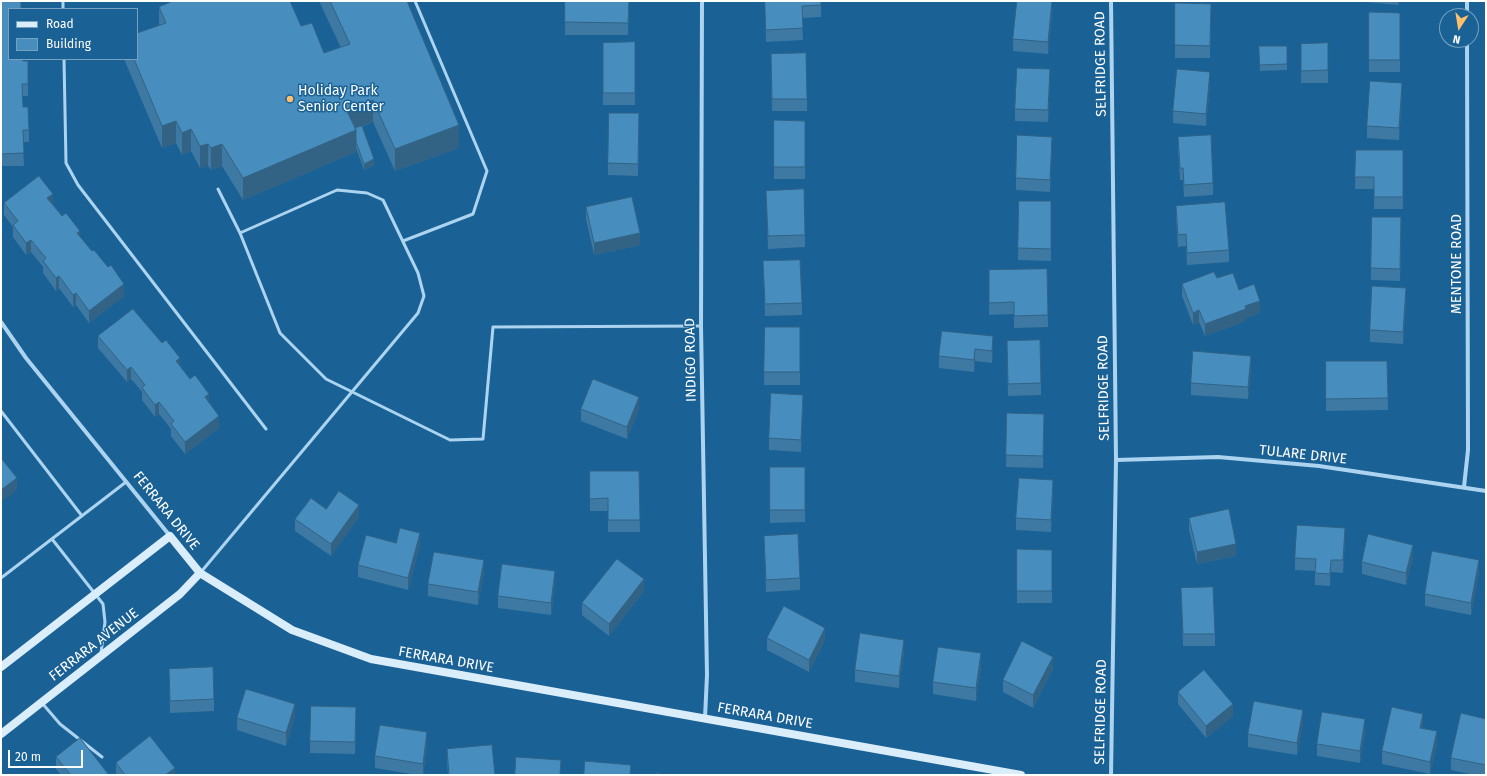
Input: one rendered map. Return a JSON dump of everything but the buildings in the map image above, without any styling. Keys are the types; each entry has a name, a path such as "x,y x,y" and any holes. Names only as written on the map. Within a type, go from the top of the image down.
{"street":[{"name":"INDIGO ROAD","path":"702,1 702,326 708,675 705,719"},
{"name":"SELFRIDGE ROAD","path":"1111,1 1116,460 1111,775"},
{"name":"MENTONE ROAD","path":"1464,488 1468,450 1467,48"},
{"name":"FERRARA DRIVE","path":"1,322 26,358 200,573 292,630 371,660 1021,775"},
{"name":"TULARE DRIVE","path":"1116,460 1218,457 1319,466 1486,491"},
{"path":"1,667 170,536"},
{"name":"FERRARA AVENUE","path":"1,734 180,594 200,573"}],"lane":[{"path":"403,242 474,214 487,171 415,1"},
{"path":"64,60 66,163 78,185 266,429"},
{"path":"218,190 240,233 280,333 326,379 450,440 483,439 493,327 702,326"},
{"path":"200,573 418,313 424,296 418,273 383,200 367,193 337,190 240,233"},
{"path":"1,411 82,516"},
{"path":"1,578 126,482"},
{"path":"52,539 96,593 103,604 105,622 101,657"},
{"path":"42,703 60,724 102,757"}],"place":[{"name":"Holiday Park Senior Center","path":"290,99"}]}
